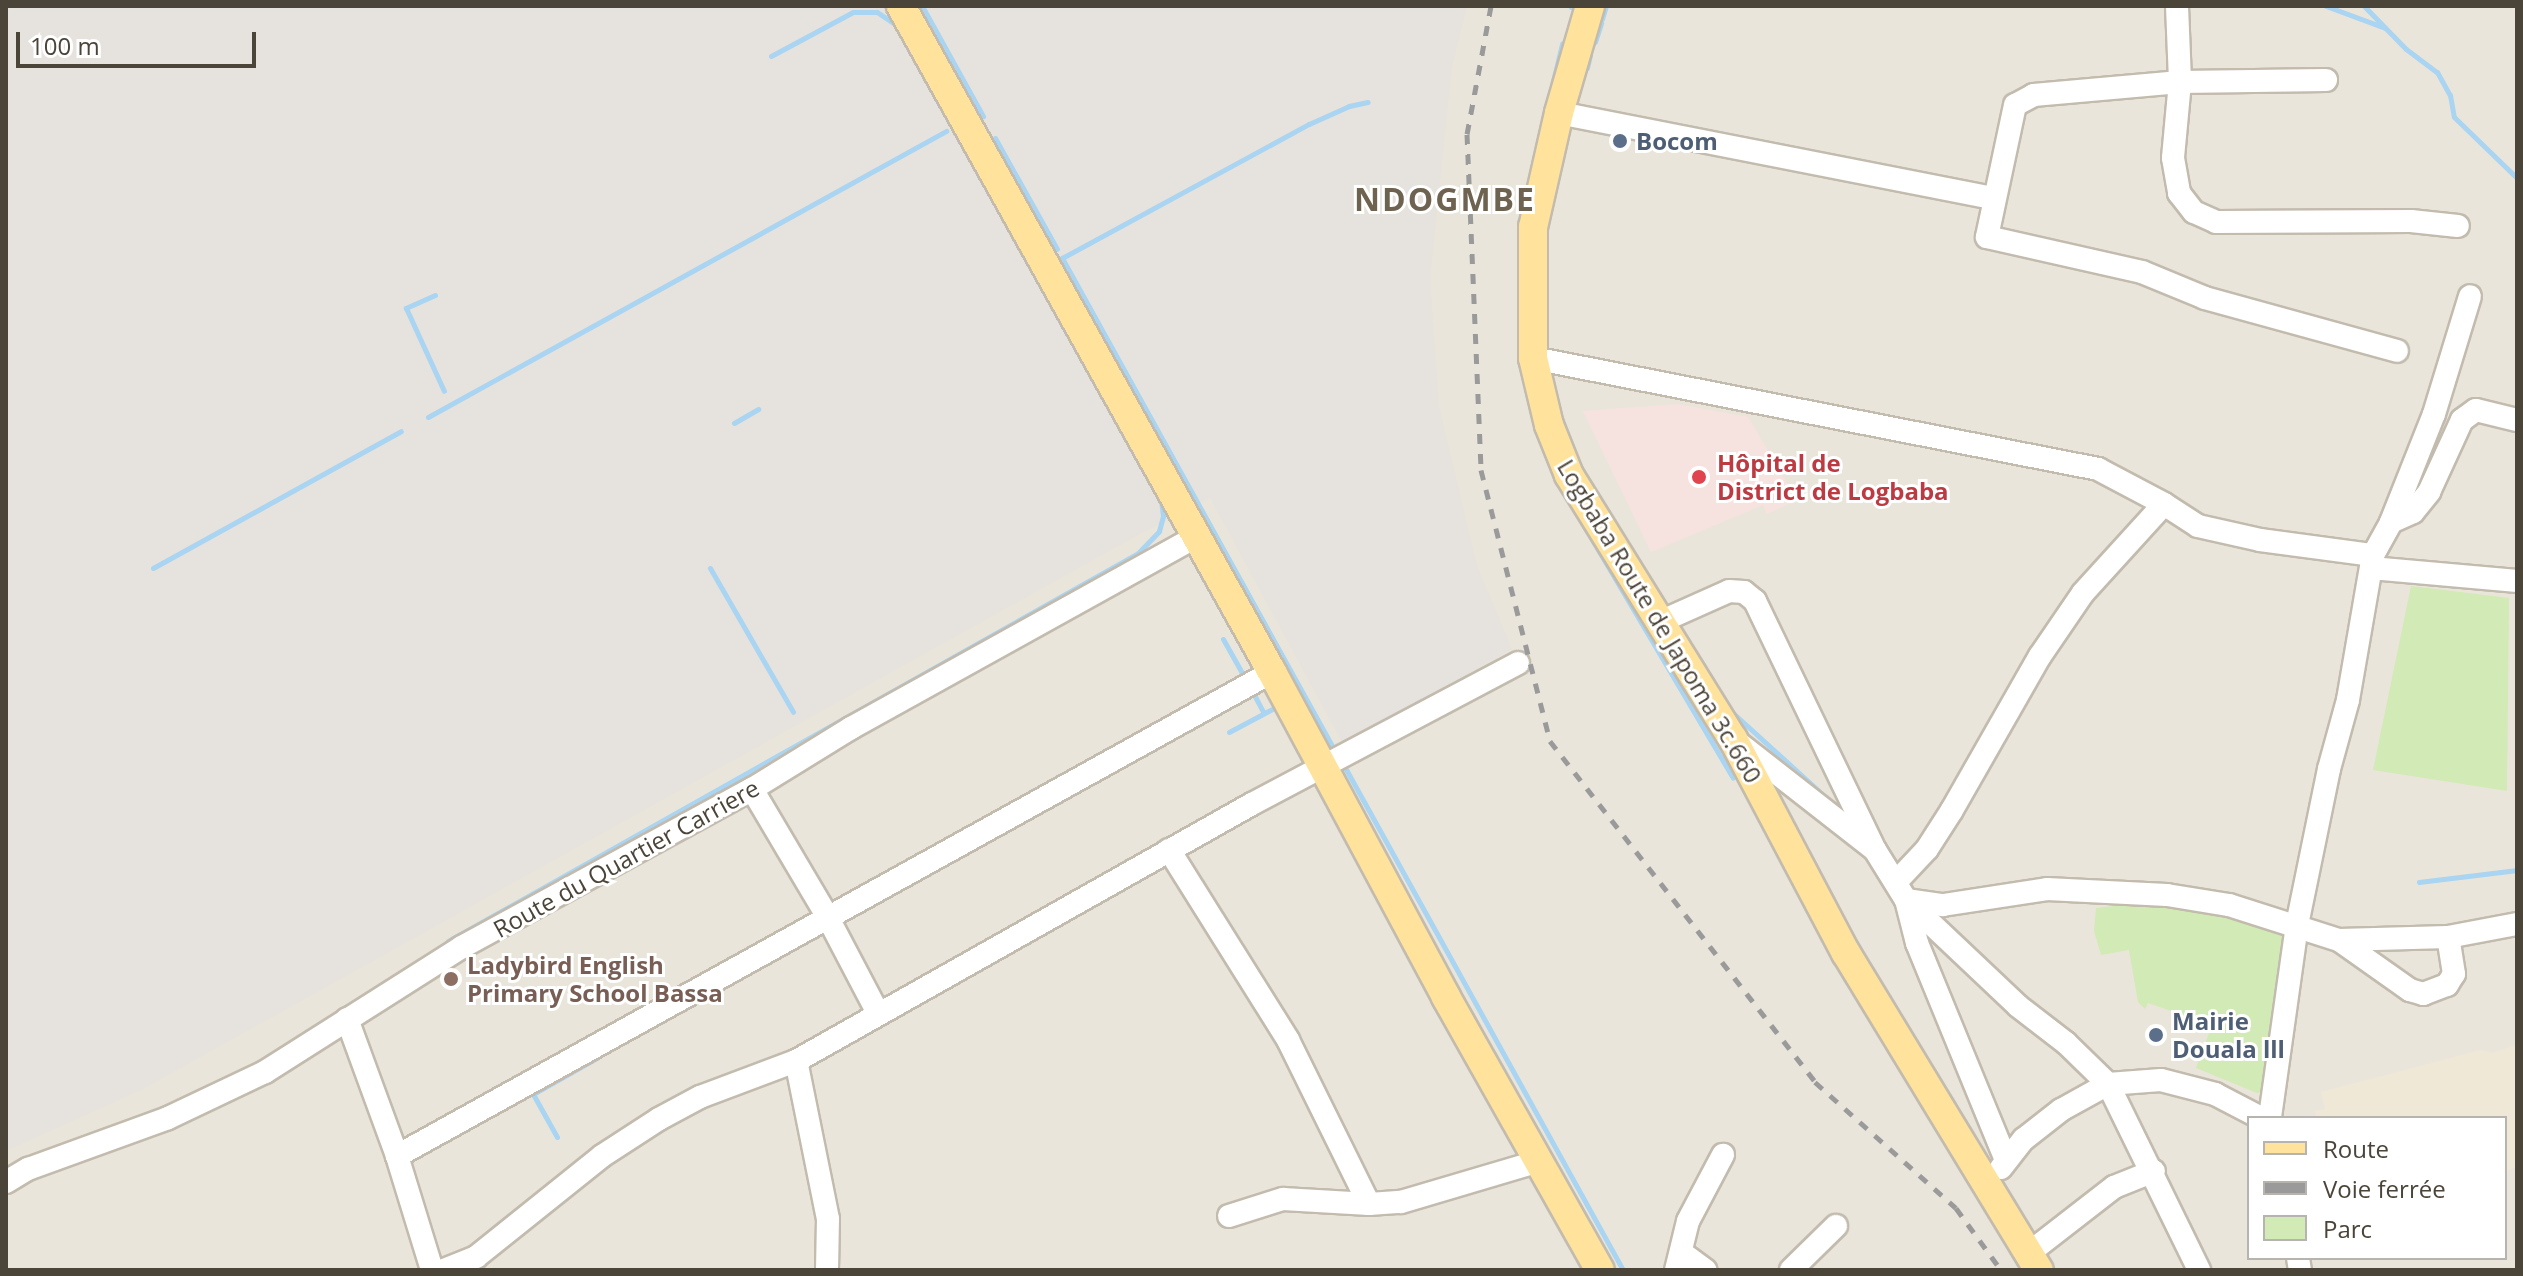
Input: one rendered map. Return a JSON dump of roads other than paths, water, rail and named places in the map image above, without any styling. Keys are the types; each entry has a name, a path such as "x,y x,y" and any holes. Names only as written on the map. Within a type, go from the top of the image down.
{"main road":[{"path":"901,6 1325,767 1446,997 1600,1270"},
{"name":"Logbaba Route de Japoma 3c.660","path":"1587,12 1559,113 1533,227 1533,358 1549,425 1569,475 1733,739 1853,966 2034,1261"}],"street":[{"path":"2177,6 2180,82 2173,158 2179,193 2194,212 2216,222 2411,221 2458,226"},
{"path":"2326,80 2180,82 2034,95 2015,105 1987,237 2142,272 2205,298 2397,351"},
{"path":"1559,113 1994,198"},
{"path":"2270,1116 2297,925 2329,769 2348,700 2372,562 2434,414 2470,296"},
{"path":"1533,358 2098,469 2198,526 2372,562 2517,581"},
{"path":"2391,522 2413,512 2429,492 2462,420 2476,410 2517,420"},
{"path":"2006,1160 1917,943 1901,891 1952,810 2040,656 2083,593 2164,504"},
{"name":"Route du Quartier Carriere","path":"6,1182 28,1169 168,1118 265,1072 462,947 752,789 851,728 1196,537"},
{"path":"1662,621 1729,591 1744,592 1755,601 1875,850 1901,891 2018,1006 2066,1043 2108,1084 2154,1171 2199,1270"},
{"path":"444,1270 476,1257 602,1156 659,1119 700,1097 796,1061 1169,850 1518,663"},
{"path":"397,1156 1272,672"},
{"path":"1733,739 1875,850"},
{"path":"752,789 827,916 878,1013"},
{"path":"1169,850 1288,1040 1369,1204"},
{"path":"1901,891 1943,905 2047,889 2167,895 2229,905 2339,940 2410,990 2423,994 2447,985 2454,974 2448,937"},
{"path":"2339,940 2448,937 2517,924"},
{"path":"347,1019 397,1156 432,1270"},
{"path":"796,1061 828,1219 827,1270"},
{"path":"1988,1185 2024,1139 2061,1110 2108,1084 2161,1080 2215,1094 2257,1116"},
{"path":"1705,1270 1679,1261 1696,1201 1723,1155"},
{"path":"1229,1216 1283,1199 1369,1204 1401,1202 1539,1161"},
{"path":"2034,1261 2114,1187 2154,1171"},
{"path":"1791,1270 1836,1226"}],"waterway":[{"path":"922,6 983,116"},
{"path":"1602,19 1606,6"},
{"path":"2326,6 2385,28"},
{"path":"2364,6 2406,49 2437,72 2450,95 2454,117 2517,178"},
{"path":"771,56 853,12 877,12 896,25"},
{"path":"1595,42 1601,23"},
{"path":"1549,98 1562,44"},
{"path":"1587,68 1590,55"},
{"path":"1336,753 1062,258 1309,124 1349,106 1368,102"},
{"path":"428,417 946,131"},
{"path":"995,138 1057,249"},
{"path":"435,295 406,308 444,391"},
{"path":"734,423 758,409"},
{"path":"153,568 401,431"},
{"path":"448,941 1138,553 1159,531 1163,516 1161,499"},
{"path":"1571,504 1733,778"},
{"path":"710,568 793,712"},
{"path":"1223,639 1246,680"},
{"path":"1251,689 1264,713"},
{"path":"1229,732 1278,706"},
{"path":"1733,713 1823,795"},
{"path":"1342,762 1623,1270"},
{"path":"2419,882 2517,870"},
{"path":"557,1137 533,1094 597,1058"}],"railway":[{"path":"1491,6 1467,134 1481,470 1550,741 1815,1082 1956,1208 2001,1270"}],"place":[{"name":"Bocom","path":"1620,141"},
{"name":"Hôpital de District de Logbaba","path":"1699,477"},
{"name":"Ladybird English Primary School Bassa","path":"451,979"},
{"name":"Mairie Douala lll","path":"2156,1035"}],"district":[{"name":"NDOGMBE","path":"1445,199"}]}
